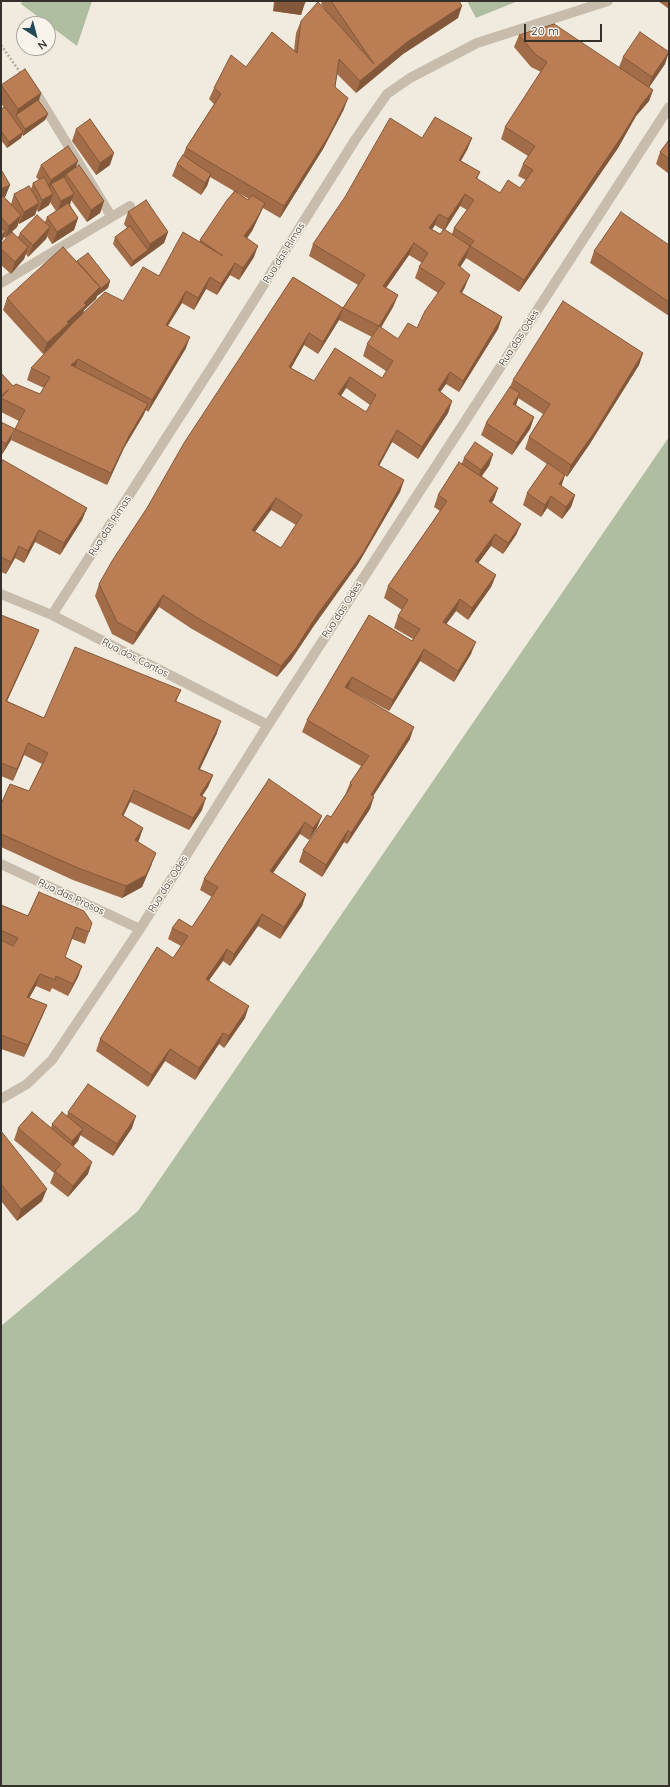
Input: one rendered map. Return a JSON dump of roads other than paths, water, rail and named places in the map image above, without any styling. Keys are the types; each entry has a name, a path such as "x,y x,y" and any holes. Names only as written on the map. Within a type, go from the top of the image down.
{"street":[{"name":"Rua das Rimas","path":"52,615 216,362 355,140 387,94 410,78 477,43 608,1"},
{"path":"38,96 112,216"},
{"name":"Rua das Odes","path":"1,1099 27,1084 52,1060 140,929 268,725 669,107"},
{"path":"1,283 130,206"},
{"name":"Rua dos Contos","path":"1,594 52,615 268,725"},
{"name":"Rua das Prosas","path":"1,864 140,929"}]}
